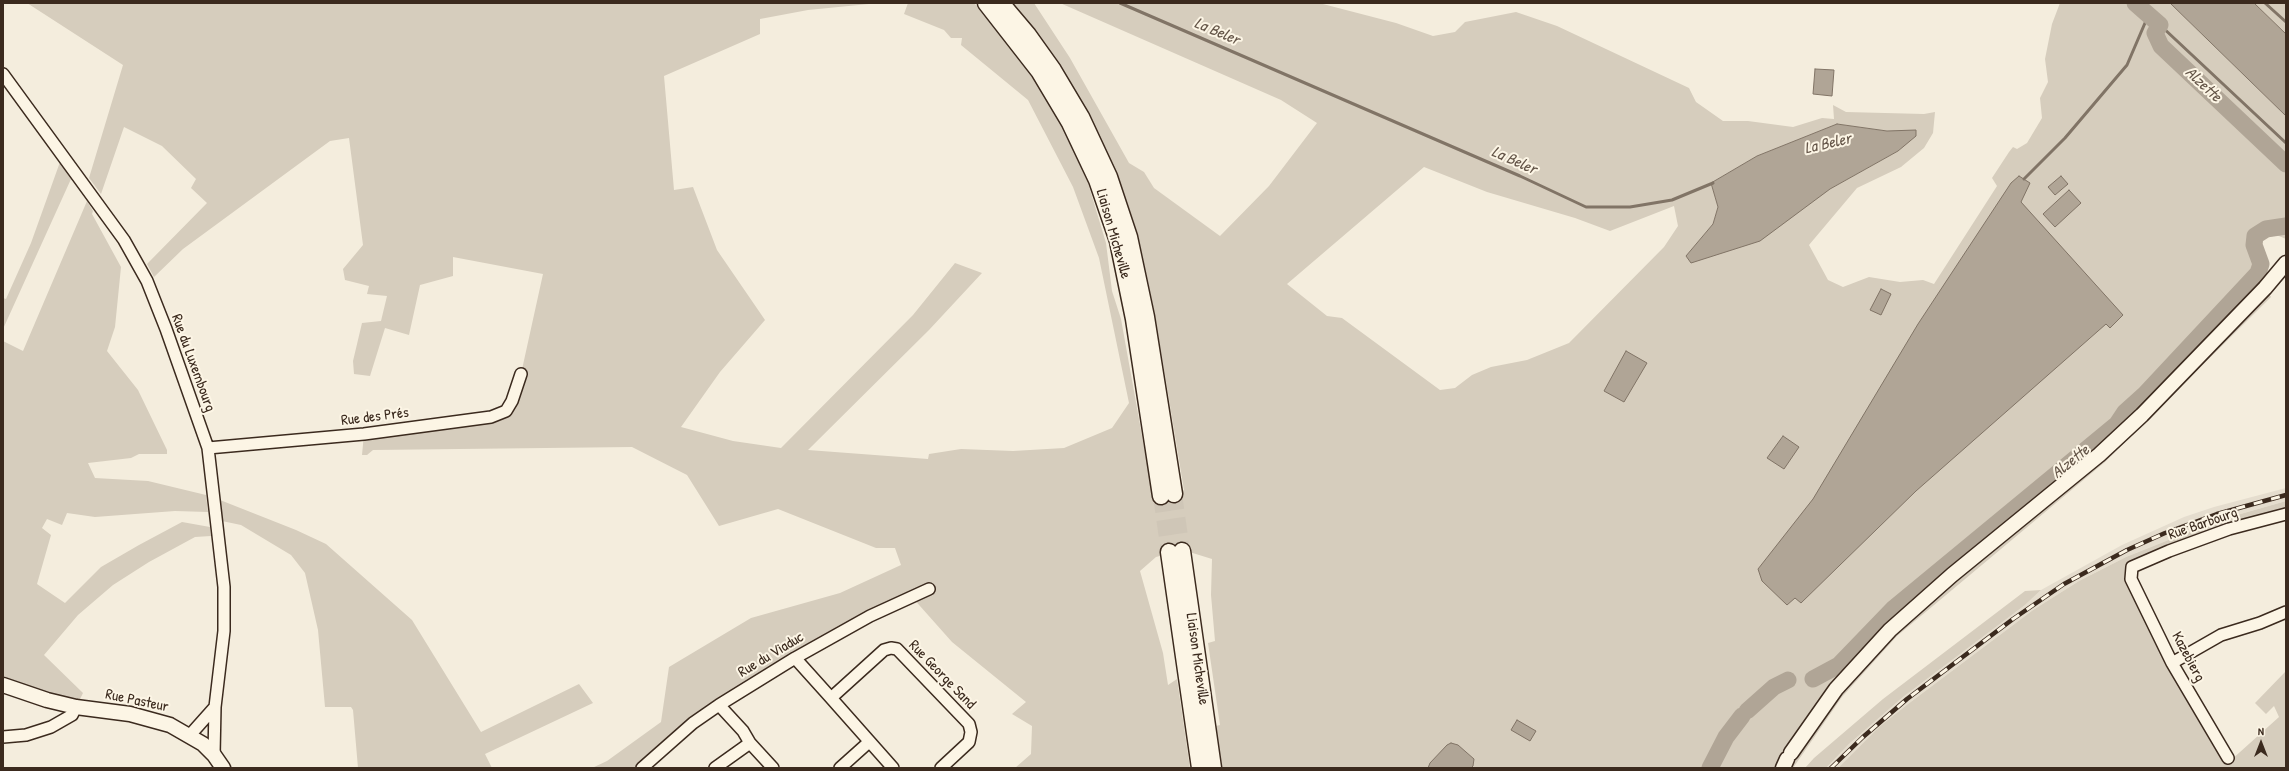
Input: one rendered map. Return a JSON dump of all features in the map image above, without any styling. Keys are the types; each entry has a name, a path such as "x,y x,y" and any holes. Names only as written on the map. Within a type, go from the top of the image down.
{"highway":[{"name":"Liaison Micheville","path":"986,3 1039,71 1070,123 1097,180 1118,241 1167,495 1146,317 1129,238 1109,177 1081,117 1053,70 1028,35 1001,3"},
{"name":"Liaison Micheville","path":"1200,768 1175,552 1213,768"}],"main road":[{"path":"1787,760 1836,689 1890,630 1952,575 2099,455 2142,415 2265,288 2286,263"},
{"name":"Rue Pasteur","path":"3,685 47,700 76,707 149,718 190,735 214,755 223,768"}],"street":[{"name":"Rue du Luxembourg","path":"3,74 124,240 143,274 166,330 208,448 224,587 224,631 215,707 214,755"},
{"name":"Rue des Prés","path":"208,448 364,434 491,417 506,411 512,400 521,374"},
{"name":"Rue Barbourg","path":"2132,568 2169,551 2229,529 2286,514"},
{"name":"Kazebierg","path":"2132,568 2131,579 2172,663 2228,758"},
{"name":"Rue du Viaduc","path":"642,768 693,723 719,705 795,658 870,616 929,589"},
{"path":"2172,663 2221,635 2260,623 2286,612"},
{"name":"Rue George Sand","path":"831,698 884,650 891,648 897,649 968,724 971,732 969,742 941,768"},
{"path":"795,658 893,768"},
{"path":"719,705 743,731 750,743 772,768"},
{"path":"3,737 26,735 51,727 72,715 76,707"},
{"path":"190,735 215,707"},
{"path":"840,768 869,742"},
{"path":"715,768 750,743"}],"shaded area":[{"path":"27,3 879,3 808,10 760,19 760,34 664,76 674,190 693,187 717,250 765,320 720,372 681,427 733,441 781,448 913,315 955,263 982,273 929,330 808,450 928,459 929,454 961,449 1013,451 1064,448 1112,428 1129,403 1099,258 1073,187 1028,100 961,45 962,38 951,38 944,30 904,14 908,3 974,3 986,15 1033,77 1063,128 1088,183 1106,243 1112,291 1121,319 1153,497 1167,496 1184,490 1155,315 1138,235 1117,173 1088,113 1060,66 1013,3 1034,3 1070,58 1129,163 1144,172 1154,188 1220,236 1269,186 1317,123 1281,100 1060,3 1319,3 1396,23 1433,36 1455,32 1465,22 1516,12 1557,26 1689,88 1696,102 1723,121 1748,121 1793,127 1822,118 1834,119 1833,105 1846,112 1924,114 1935,112 1933,133 1924,148 1901,167 1857,188 1809,245 1828,280 1843,287 1869,277 1900,282 1923,280 1934,284 1997,186 1992,178 2013,147 2017,149 2027,143 2042,118 2040,98 2048,82 2045,59 2052,24 2060,3 2170,3 2286,116 2286,239 2267,231 2259,240 2263,265 2259,278 2271,297 2105,462 1897,636 1842,697 1793,768 1222,768 1216,726 1220,725 1208,643 1215,641 1211,595 1212,559 1183,550 1156,557 1140,571 1163,653 1168,685 1177,679 1190,768 1015,768 1031,754 1032,726 1012,714 1026,702 952,642 912,597 754,683 642,768 592,768 607,761 661,722 669,667 751,618 840,593 901,565 895,548 876,548 778,509 719,526 687,475 632,447 373,450 367,455 362,455 364,434 506,411 521,374 543,274 453,257 453,276 420,285 409,335 385,328 370,376 354,374 353,361 362,323 381,321 387,296 367,294 369,286 345,280 343,269 363,245 349,138 330,141 183,249 154,277 147,264 207,203 191,188 196,179 162,146 124,127 101,194 89,178 123,65","holes":["1837,124 1887,131 1916,131 1898,151 1830,189 1686,257 1713,224 1718,207 1711,183 1757,156","1424,167 1487,192 1575,218 1610,231 1674,206 1678,226 1664,247 1569,343 1527,360 1491,367 1472,375 1455,388 1440,390 1342,318 1327,316 1287,284"]},
{"path":"2254,3 2286,3 2286,34"},
{"path":"60,162 71,179 3,329 3,298 6,299 31,243"},
{"path":"87,201 93,211 92,214 121,267 115,327 107,351 138,390 167,450 167,454 139,454 131,458 88,463 95,478 148,481 206,495 208,512 175,511 95,517 67,513 62,525 47,519 42,528 51,535 37,584 65,603 101,567 182,522 210,527 211,536 195,537 149,562 113,585 78,615 44,655 83,693 76,707 3,685 3,341 23,351"},
{"path":"2286,488 2286,501 2216,521 2126,557 2079,581 2033,610 1908,704 1879,727 1838,768 1826,768 1849,744 1903,697 2025,605 2041,590 2122,545 2184,517 2214,507"},
{"path":"220,500 296,530 326,544 412,620 481,732 579,684 593,703 485,754 492,768 358,768 353,710 351,707 325,707 318,630 305,573 291,555 241,525 222,521"},
{"path":"2286,501 2286,514 2132,567 2124,578 2169,666 2230,761 2279,717 2274,706 2266,714 2255,703 2286,671 2286,768 1838,768 1879,727 1908,704 2033,610 2079,581 2126,557 2216,521"},
{"path":"2041,590 2025,605 1903,697 1849,744 1826,768 1805,768 1814,758 1883,699 2025,591"}],"water":[{"path":"2170,3 2254,3 2286,34 2286,116"},
{"path":"1815,69 1834,70 1832,96 1813,94"},
{"path":"1837,124 1887,131 1916,130 1916,136 1898,151 1830,189 1760,241 1691,263 1686,256 1713,224 1718,207 1711,183 1757,156"},
{"path":"2019,176 2030,183 2021,202 2123,315 2110,328 2106,324 1916,491 1801,603 1795,598 1787,605 1762,581 1758,569 1813,499 1918,324 2011,183"},
{"path":"2061,176 2068,184 2055,195 2048,187"},
{"path":"2069,190 2081,203 2055,227 2043,214"},
{"path":"1881,289 1891,294 1881,315 1870,310"},
{"path":"1626,351 1647,363 1624,402 1604,391"},
{"path":"1783,436 1799,447 1784,469 1767,458"},
{"path":"1517,720 1536,731 1530,741 1511,730"},
{"path":"1451,743 1458,745 1474,759 1473,766 1471,768 1428,768 1430,763 1447,745"}],"waterway":[{"name":"La Beler","path":"1120,3 1520,176 1586,207 1630,207 1672,200 1713,183"},
{"name":"Alzette","path":"2135,3 2160,25 2155,33 2161,46 2286,164"},
{"path":"2265,3 2286,22"},
{"path":"2024,179 2065,138 2127,65 2148,16"},
{"path":"2160,25 2286,143"},
{"name":"Alzette","path":"1813,679 1839,665 1894,608 2117,424 2125,412 2145,394 2258,273 2261,264 2254,245 2255,236 2266,229 2286,226"},
{"name":"Alzette","path":"1747,711 1774,687 1788,680"},
{"name":"Alzette","path":"1710,768 1726,737 1742,716"}],"tunnel":[{"path":"1174,494 1182,551"},
{"path":"1161,496 1169,552"}],"railway":[{"path":"1831,768 1863,737 1907,699 2013,619 2064,584 2127,550 2165,533 2217,514 2286,495"}]}
